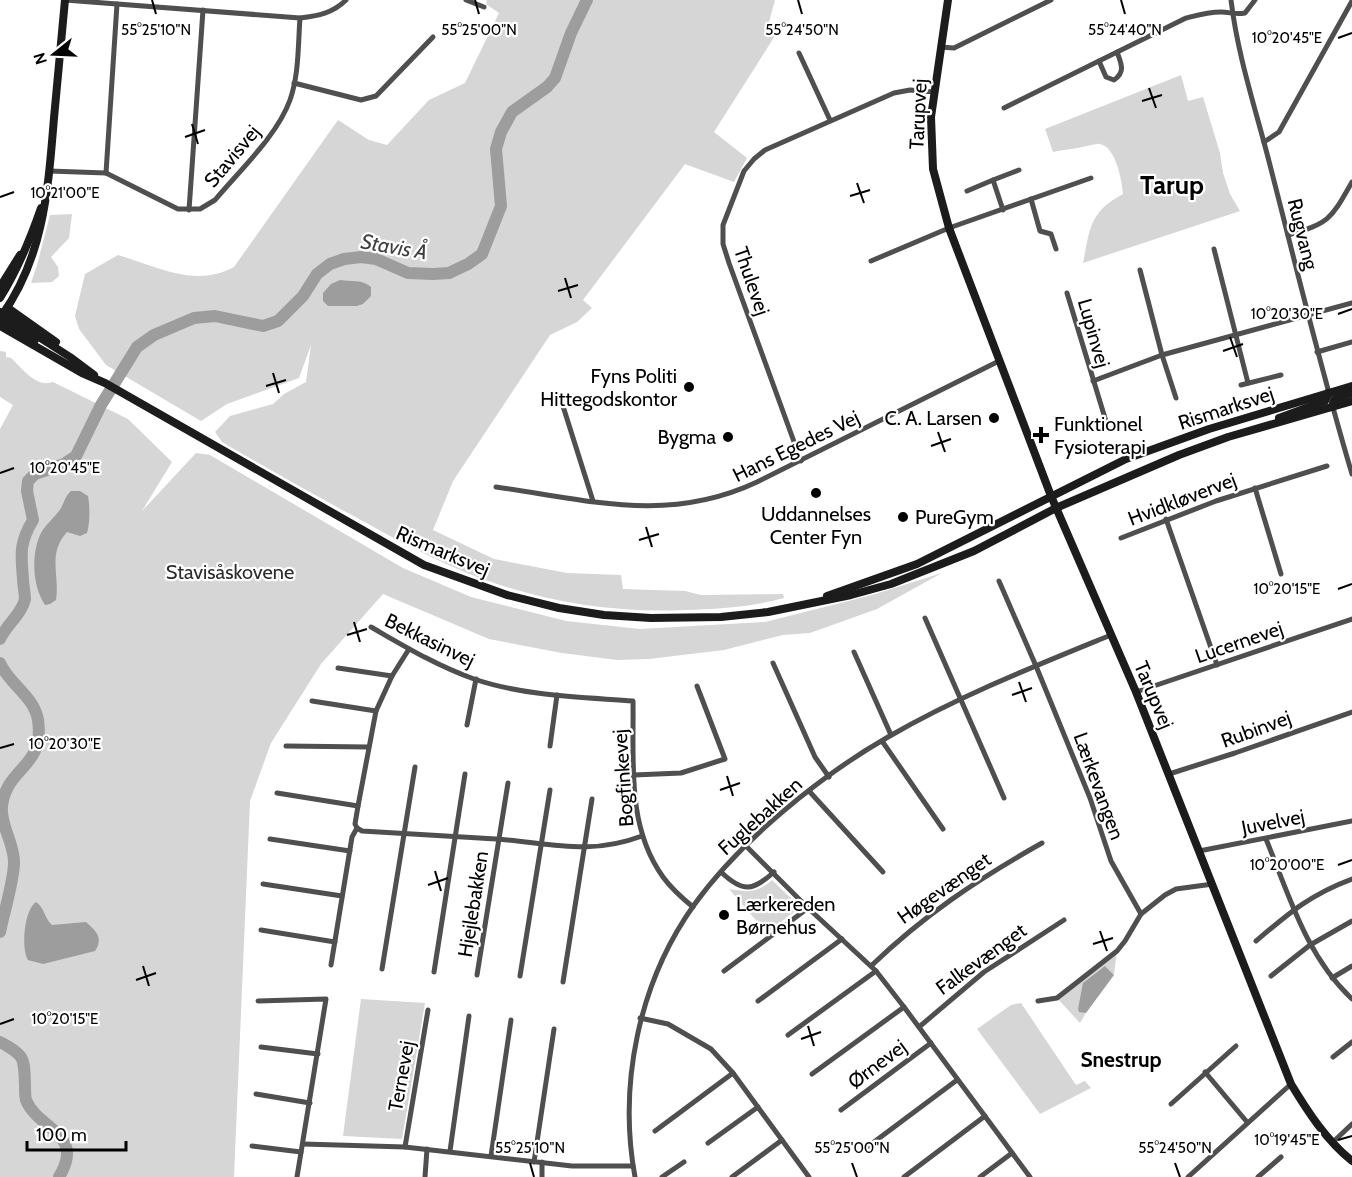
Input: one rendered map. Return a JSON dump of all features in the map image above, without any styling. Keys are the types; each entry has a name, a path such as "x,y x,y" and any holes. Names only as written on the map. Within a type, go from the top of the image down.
{"main road":[{"path":"2,314 22,281 42,224 50,171 65,0"},
{"name":"Tarupvej","path":"948,0 931,117 933,169 949,228 1051,496 1136,692 1291,1084 1311,1117 1332,1143 1352,1161"},
{"path":"2,314 19,279 46,192"},
{"path":"0,287 33,233"},
{"path":"0,298 17,270 33,233"},
{"path":"2,314 54,341 105,383"},
{"path":"2,314 105,383"},
{"name":"Rismarksvej","path":"1,329 105,383 405,555 463,580 507,595 559,608 604,615 651,618 721,617 768,612 851,595 891,584 974,551 1056,508 1179,455 1267,425 1352,401"},
{"name":"Rismarksvej","path":"806,603 916,564 1126,459 1209,429 1352,386"},
{"name":"Rismarksvej","path":"1267,425 1284,415 1325,401 1328,393"},
{"name":"Rismarksvej","path":"1332,407 1335,399 1352,393"}],"street":[{"path":"65,0 300,18 318,16 333,10 346,0"},
{"path":"466,0 484,7"},
{"path":"940,47 954,48 1052,0"},
{"name":"Rugvang","path":"1231,0 1317,352 1352,474"},
{"path":"1004,108 1186,18 1207,13 1224,12 1233,15 1245,13 1254,0"},
{"path":"1264,142 1279,132 1352,1"},
{"path":"106,173 117,4"},
{"path":"50,171 106,173 178,209 189,210 202,10"},
{"name":"Stavisvej","path":"189,210 208,206 215,200 274,130 286,108 294,83 300,18"},
{"path":"294,83 361,100 370,99 376,96 433,37"},
{"path":"425,44 431,51"},
{"path":"1099,61 1106,77 1114,80 1120,76 1123,69 1117,52"},
{"path":"799,53 830,120"},
{"name":"Thulevej","path":"801,461 729,263 723,244 723,225 744,171 765,150 894,93 910,90 934,92"},
{"path":"967,191 1019,170"},
{"path":"871,261 949,228 1091,178"},
{"path":"993,180 1003,210"},
{"path":"1288,235 1315,228 1328,219 1352,182"},
{"path":"1031,199 1040,231 1051,234 1056,249"},
{"path":"1214,249 1248,383"},
{"path":"1140,270 1162,355 1176,398"},
{"name":"Lupinvej","path":"1067,293 1108,428"},
{"name":"Lupinvej","path":"1093,381 1162,355 1352,303"},
{"path":"1317,352 1352,342"},
{"name":"Hans Egedes Vej","path":"496,487 636,507 673,506 705,501 737,492 999,361"},
{"path":"1241,385 1281,375"},
{"path":"562,403 592,501"},
{"name":"Hvidkløvervej","path":"1121,538 1166,519 1327,466"},
{"name":"Hvidkløvervej","path":"1255,488 1281,574"},
{"path":"1166,519 1217,665"},
{"name":"Lærkevangen","path":"999,581 1090,798 1111,861 1141,914"},
{"path":"925,618 1004,798"},
{"name":"Lucernevej","path":"1136,692 1352,619"},
{"name":"Bekkasinvej","path":"370,627 443,666 476,679 557,695 633,701"},
{"name":"Fuglebakken","path":"635,1177 629,1128 629,1097 640,1018 674,940 693,907 721,872 746,846 809,791 891,735 961,698 1111,635"},
{"path":"331,965 376,711 392,676 409,649"},
{"path":"854,652 891,735"},
{"path":"773,663 815,757 829,777"},
{"path":"338,668 392,676"},
{"name":"Bekkasinvej","path":"467,725 476,679"},
{"path":"634,774 681,773 725,759 697,686"},
{"path":"550,746 557,695"},
{"path":"312,701 376,711"},
{"name":"Bogfinkevej","path":"633,701 634,774 637,816 642,836 663,877 693,907"},
{"name":"Rubinvej","path":"1169,774 1352,712"},
{"path":"882,741 944,829"},
{"path":"286,746 368,747"},
{"path":"382,969 415,767"},
{"name":"Hjejlebakken","path":"434,972 465,774"},
{"name":"Hjejlebakken","path":"477,975 508,783"},
{"path":"520,976 550,790"},
{"path":"809,791 883,872"},
{"path":"277,793 358,806"},
{"path":"563,982 592,799"},
{"name":"Juvelvej","path":"1199,851 1352,821"},
{"name":"Hjejlebakken","path":"357,828 362,831 498,839 584,848 642,836"},
{"path":"270,839 350,851"},
{"path":"1266,839 1310,945 1332,978 1352,999"},
{"name":"Høgevænget","path":"873,969 901,937 946,902 997,868 1042,843"},
{"name":"Ørnevej","path":"746,846 873,969 904,1006 1030,1177"},
{"path":"721,872 733,884 746,887 759,885 774,872"},
{"path":"1256,941 1294,908 1326,889 1352,879"},
{"path":"262,884 342,896"},
{"path":"1038,1001 1057,998 1117,951 1149,905 1176,889 1213,884"},
{"path":"724,970 808,908"},
{"name":"Falkevænget","path":"919,1027 984,972 1064,921"},
{"path":"1271,976 1310,945 1352,921"},
{"path":"261,930 335,942"},
{"path":"758,1001 842,939"},
{"path":"1332,978 1352,966"},
{"path":"788,1035 873,969"},
{"path":"258,1001 326,999 297,1177"},
{"name":"Ørnevej","path":"812,1074 904,1006"},
{"name":"Ternevej","path":"405,1147 428,1010"},
{"path":"450,1151 469,1016"},
{"path":"640,1018 668,1024 711,1049 733,1073 808,1176"},
{"path":"491,1156 511,1020"},
{"path":"534,1162 554,1029"},
{"path":"1333,1057 1352,1042"},
{"name":"Ørnevej","path":"841,1110 931,1043"},
{"path":"1171,1104 1236,1046"},
{"path":"261,1047 318,1054"},
{"path":"1205,1072 1247,1122"},
{"path":"655,1131 733,1073"},
{"path":"866,1148 957,1080"},
{"path":"1188,1177 1291,1084"},
{"path":"256,1094 310,1103"},
{"path":"708,1143 758,1107"},
{"path":"904,1177 985,1116"},
{"path":"1332,1143 1352,1124"},
{"path":"732,1177 782,1140"},
{"path":"303,1144 405,1147 572,1166 633,1166"},
{"path":"252,1146 301,1152"},
{"path":"425,1177 427,1149"},
{"path":"980,1177 1012,1153"},
{"path":"1258,1177 1281,1157"},
{"path":"542,1162 542,1177"},
{"path":"662,1177 684,1162"}],"green space":[{"path":"487,0 775,0 769,22 780,28 714,132 747,158 734,182 685,164 583,300 592,308 577,322 550,335 453,481 433,530 494,559 567,573 621,575 623,589 685,591 701,595 783,594 784,598 760,604 722,608 637,610 566,602 479,578 394,538 222,442 215,432 230,416 273,404 284,394 306,382 311,345 299,378 227,404 201,421 106,365 79,329 75,316 85,274 118,255 162,270 191,276 205,276 234,267 338,120 369,140 387,145 429,100 465,83 499,13 486,4"},
{"path":"1181,75 1188,101 1203,97 1220,153 1223,173 1230,194 1240,211 1083,263 1090,231 1097,215 1123,194 1120,173 1106,146 1098,144 1053,152 1045,129"},
{"path":"72,214 69,238 51,257 58,267 59,276 52,282 31,283 50,215"},
{"name":"Stavisåskovene","path":"0,351 6,352 6,357 11,358 35,380 53,382 128,419 172,462 142,511 196,453 210,455 403,568 471,597 566,621 640,629 765,622 872,595 942,573 877,609 810,633 783,635 724,650 649,659 617,660 562,653 489,639 383,594 321,664 271,743 250,801 234,1177 0,1177 0,429 13,405 0,397"},
{"path":"772,880 800,907 767,933 729,889 752,890"},
{"path":"1117,951 1114,975 1105,966 1080,1023 1057,998"},
{"path":"361,999 425,1003 402,1139 343,1136"},
{"path":"1021,1003 1076,1085 1085,1081 1091,1088 1040,1114 977,1029 1011,1005"}],"shaded area":[{"path":"340,280 368,284 371,287 371,296 363,304 357,306 328,306 323,301 323,293 331,284"},
{"path":"71,491 80,491 88,496 88,529 87,533 80,536 67,532 61,540 57,548 55,565 56,600 45,605 35,579 34,560 38,541 41,533 59,511"},
{"path":"36,902 52,925 86,922 99,938 95,951 43,964 28,960 25,947 26,921"},
{"path":"1105,966 1114,975 1086,1013 1079,1012 1083,983"}],"waterway":[{"name":"Stavis Å","path":"0,639 21,610 25,599 22,549 25,535 33,520 27,491 28,481 35,474 64,464 76,456 101,405 137,347 154,335 194,318 215,316 263,326 278,321 303,296 317,274 330,264 344,259 361,257 376,259 408,273 433,274 449,273 482,254 501,206 496,149 501,132 512,112 547,87 555,78 571,33 587,0"},
{"name":"Stavis Å","path":"0,663 32,704 38,720 39,736 31,758 5,793 2,806 3,821 14,864 0,932"},
{"name":"Stavis Å","path":"0,1042 15,1051 24,1063 26,1098 32,1110 64,1141 67,1151 66,1162 59,1177"}],"place":[{"name":"Fyns Politi Hittegodskontor","path":"689,387"},
{"name":"C. A. Larsen","path":"994,418"},
{"name":"Funktionel Fysioterapi","path":"1041,435"},
{"name":"Bygma","path":"728,437"},
{"name":"Uddannelses Center Fyn","path":"816,493"},
{"name":"PureGym","path":"903,517"},
{"name":"Lærkereden Børnehus","path":"724,915"}],"district":[{"name":"Tarup","path":"1172,185"},
{"name":"Snestrup","path":"1121,1060"}]}
